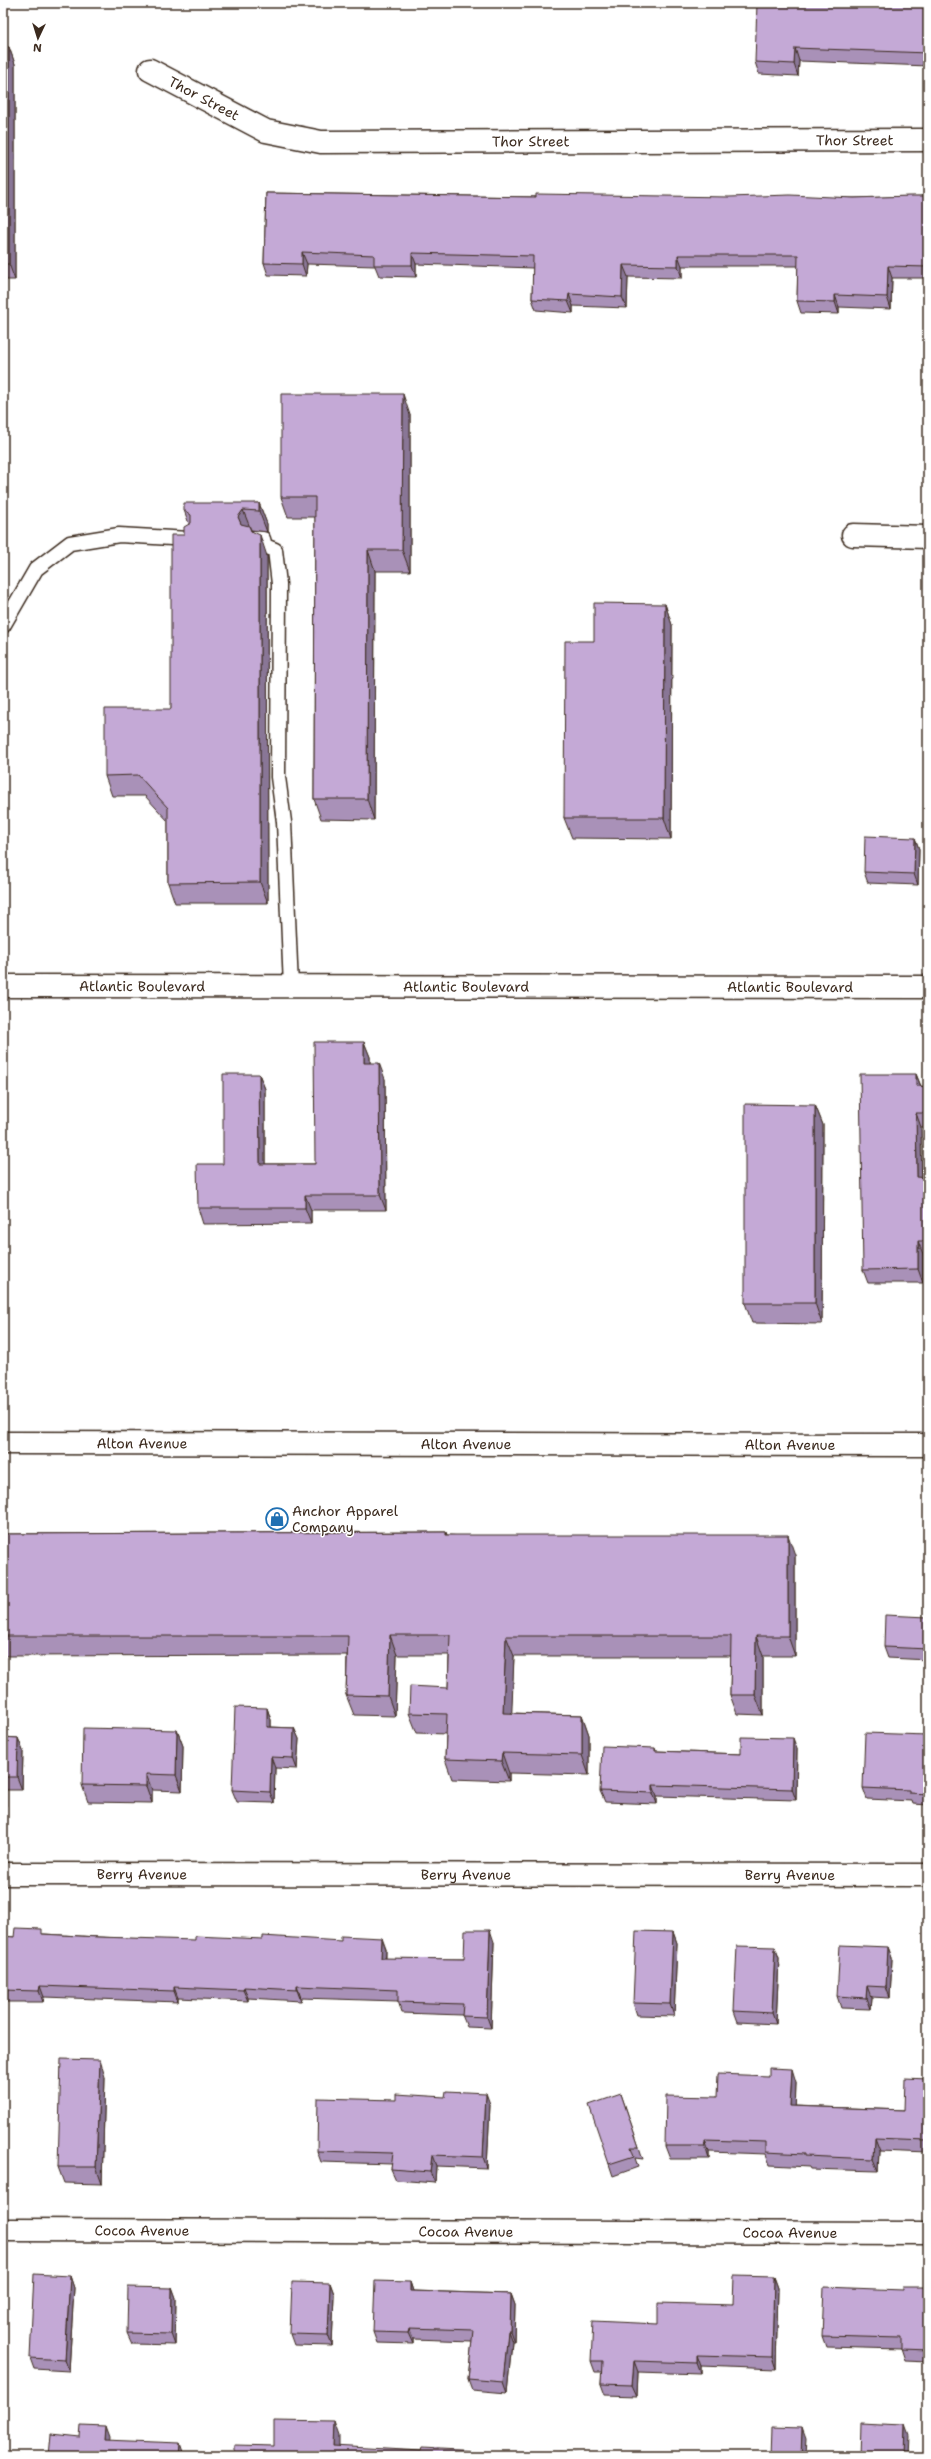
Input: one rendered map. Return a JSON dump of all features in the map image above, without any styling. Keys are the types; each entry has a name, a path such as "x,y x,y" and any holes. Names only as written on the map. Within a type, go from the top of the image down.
{"street":[{"name":"Thor Street","path":"150,70 266,131 321,142 928,140"},
{"path":"853,535 928,537"},
{"name":"Atlantic Boulevard","path":"3,986 928,987"},
{"name":"Alton Avenue","path":"3,1443 928,1445"},
{"name":"Berry Avenue","path":"3,1874 928,1875"},
{"name":"Cocoa Avenue","path":"3,2230 928,2233"}],"lane":[{"path":"3,626 36,569 70,543 119,535 191,539"},
{"path":"254,538 263,539 264,546 275,550 279,584 278,777 284,822 291,987"}],"building":[{"path":"757,3 928,4 928,53 795,48 794,64 755,62"},
{"path":"9,47 9,264 3,264 3,48"},
{"path":"266,193 536,197 536,194 729,197 790,195 854,198 928,196 928,267 888,266 887,297 835,295 835,302 797,301 798,255 678,255 678,266 623,265 622,297 569,294 568,301 532,299 533,256 412,253 412,265 374,265 374,255 302,252 302,264 264,263"},
{"path":"281,394 403,394 402,550 368,550 367,799 314,799 315,497 281,497"},
{"path":"184,503 259,503 259,511 243,510 238,517 241,524 249,526 251,531 260,535 260,882 168,883 168,808 138,775 105,776 105,709 171,709 171,535 184,535 184,527 191,523 191,515 184,510"},
{"path":"594,603 665,604 664,818 564,818 565,641 594,641"},
{"path":"865,836 915,838 914,874 864,872"},
{"path":"314,1042 364,1042 364,1063 379,1063 380,1195 305,1195 305,1208 198,1208 197,1164 223,1164 223,1074 259,1074 260,1164 315,1164"},
{"path":"860,1074 916,1074 916,1086 928,1087 928,1113 916,1113 917,1177 928,1178 928,1241 918,1241 918,1269 863,1270"},
{"path":"745,1104 815,1105 815,1303 745,1303"},
{"path":"446,1532 446,1535 788,1535 788,1636 756,1636 755,1695 730,1695 731,1636 506,1636 503,1713 582,1715 582,1755 502,1753 501,1761 445,1759 447,1714 409,1713 410,1686 448,1688 450,1635 390,1635 388,1696 346,1695 348,1636 3,1636 3,1534"},
{"path":"885,1615 928,1617 928,1649 884,1647"},
{"path":"235,1707 267,1708 267,1727 294,1728 293,1758 271,1757 270,1792 232,1790"},
{"path":"83,1728 177,1730 176,1775 146,1774 146,1786 82,1785"},
{"path":"865,1733 928,1735 928,1794 909,1793 909,1790 863,1788"},
{"path":"3,1737 18,1738 17,1777 3,1777"},
{"path":"741,1737 793,1738 792,1789 653,1785 653,1793 600,1791 602,1746 655,1748 655,1751 741,1754"},
{"path":"15,1928 42,1929 42,1934 195,1940 195,1936 263,1939 263,1936 341,1941 341,1936 382,1938 381,1958 464,1959 465,1930 490,1930 487,2017 462,2016 463,2004 398,2002 398,1990 297,1986 297,1990 244,1987 243,1990 174,1987 174,1991 40,1986 39,1991 3,1990 3,1936 14,1937"},
{"path":"636,1931 673,1932 670,2004 633,2003"},
{"path":"840,1945 888,1947 886,1987 867,1986 866,1998 837,1996"},
{"path":"737,1946 775,1947 772,2013 734,2011"},
{"path":"61,2059 100,2060 96,2167 58,2167"},
{"path":"769,2068 792,2069 790,2106 904,2110 905,2078 928,2079 928,2140 874,2138 873,2159 805,2156 805,2154 766,2152 766,2142 705,2140 705,2146 665,2146 666,2096 717,2097 718,2074 769,2076"},
{"path":"446,2091 486,2093 483,2157 432,2155 430,2172 391,2169 393,2153 317,2151 318,2098 396,2100 396,2094 445,2097"},
{"path":"621,2094 639,2147 631,2147 634,2156 609,2164 589,2105"},
{"path":"34,2274 70,2276 65,2360 30,2358"},
{"path":"734,2276 774,2277 772,2357 697,2355 697,2363 634,2361 632,2385 601,2384 602,2361 591,2361 593,2321 658,2324 658,2303 733,2305"},
{"path":"375,2281 410,2282 410,2291 511,2294 510,2331 508,2331 503,2382 468,2379 473,2330 409,2328 408,2333 373,2332"},
{"path":"292,2282 330,2283 328,2335 290,2334"},
{"path":"128,2287 172,2288 171,2334 127,2333"},
{"path":"824,2287 903,2290 903,2287 928,2287 928,2351 901,2350 901,2338 822,2336"},
{"path":"274,2421 334,2422 333,2446 421,2451 422,2448 477,2451 477,2456 235,2456 235,2445 274,2446"},
{"path":"860,2424 905,2426 904,2456 859,2456"},
{"path":"81,2425 105,2426 104,2440 180,2443 179,2456 49,2456 51,2434 80,2437"},
{"path":"773,2427 802,2428 801,2456 772,2456"},
{"path":"558,2452 595,2456 558,2456"}],"place":[{"name":"Anchor Apparel Company","path":"277,1519"}]}
